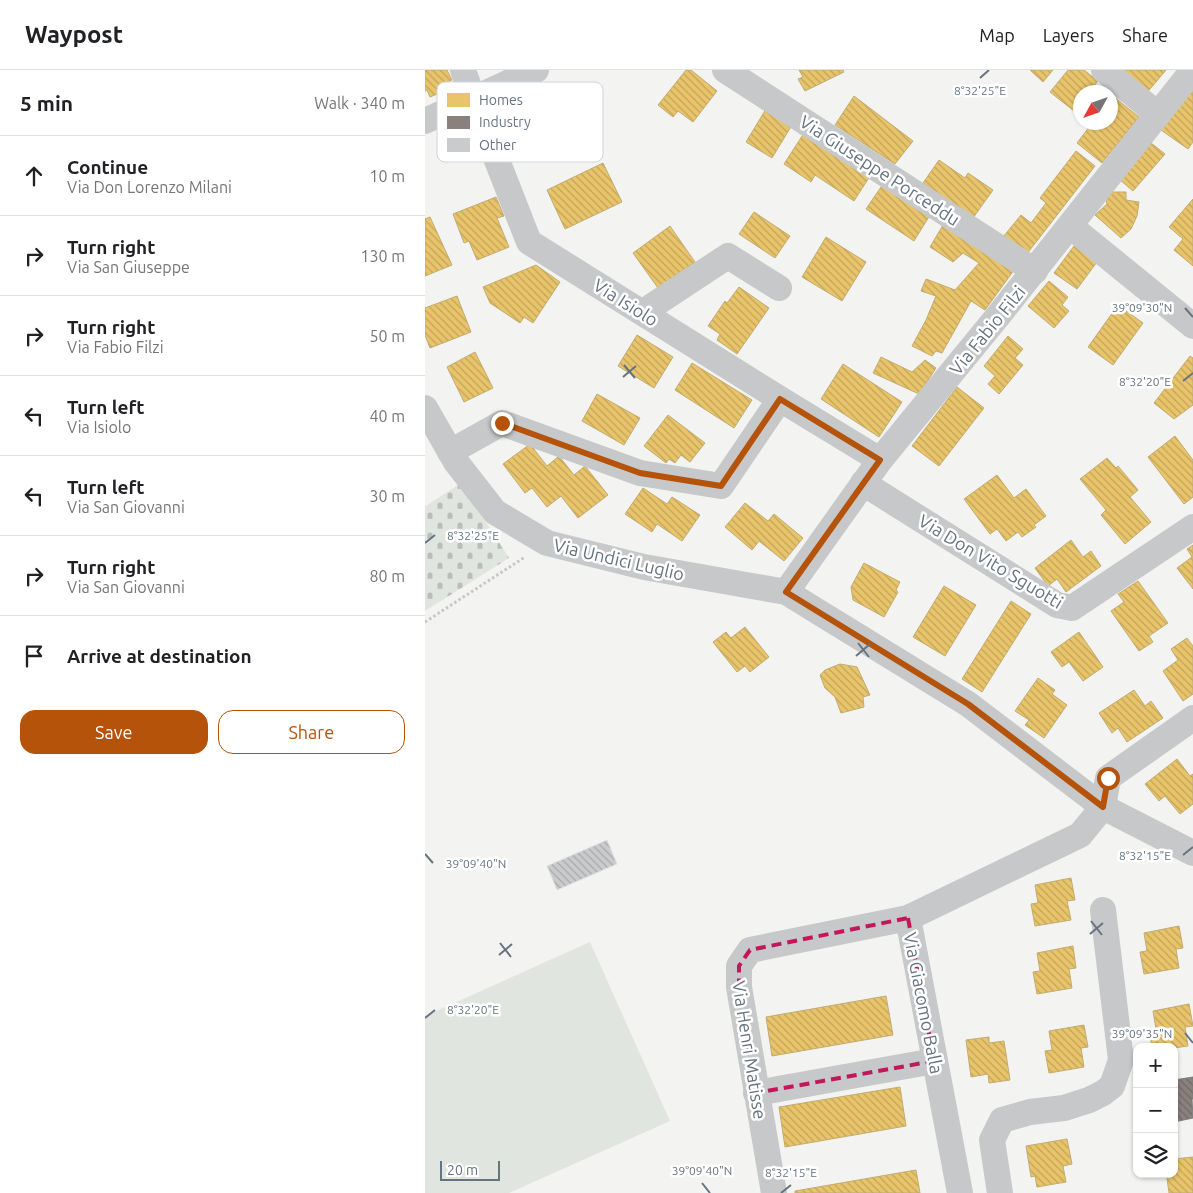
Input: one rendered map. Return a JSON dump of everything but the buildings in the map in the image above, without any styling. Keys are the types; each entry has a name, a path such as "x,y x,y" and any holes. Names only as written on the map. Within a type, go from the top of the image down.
{"street":[{"name":"Via Isiolo","path":"463,70 467,82"},
{"path":"510,82 536,70"},
{"name":"Via Giuseppe Porceddu","path":"725,70 1035,271"},
{"path":"1104,70 1157,114"},
{"name":"Via Fabio Filzi","path":"786,592 880,460 1035,271 1193,70"},
{"path":"425,121 437,116"},
{"name":"Via Isiolo","path":"498,162 529,242 880,460"},
{"path":"1070,226 1193,326"},
{"path":"643,312 728,256 779,288"},
{"path":"450,452 502,423 640,473 721,486 780,399"},
{"name":"Via Undici Luglio","path":"425,408 456,462 495,512 547,543 644,567 786,592"},
{"name":"Via Don Vito Sguotti","path":"863,483 1057,605 1072,608 1193,527"},
{"path":"786,592 968,704 1103,807 1193,853"},
{"path":"1103,807 1108,778 1193,718"},
{"name":"Via Giacomo Balla","path":"960,1193 908,918 1080,835 1103,807"},
{"path":"1000,1193 992,1140 1001,1120 1031,1112 1064,1108 1089,1100 1112,1086 1121,1060 1103,910"},
{"name":"Via Henri Matisse","path":"774,1193 739,987 739,966 750,950 908,918"},
{"path":"756,1093 934,1061"}],"path":[{"path":"425,622 547,543"}],"highlighted area":[{"path":"908,918 934,1061 756,1093 739,987 739,966 750,950"}],"green space":[{"path":"461,483 509,558 425,611 425,505"},
{"path":"590,942 670,1121 509,1193 425,1193 425,1016"}],"route":[{"path":"502,423 640,473 721,486 780,399 880,460 786,592 968,704 1103,807 1108,778"}]}
